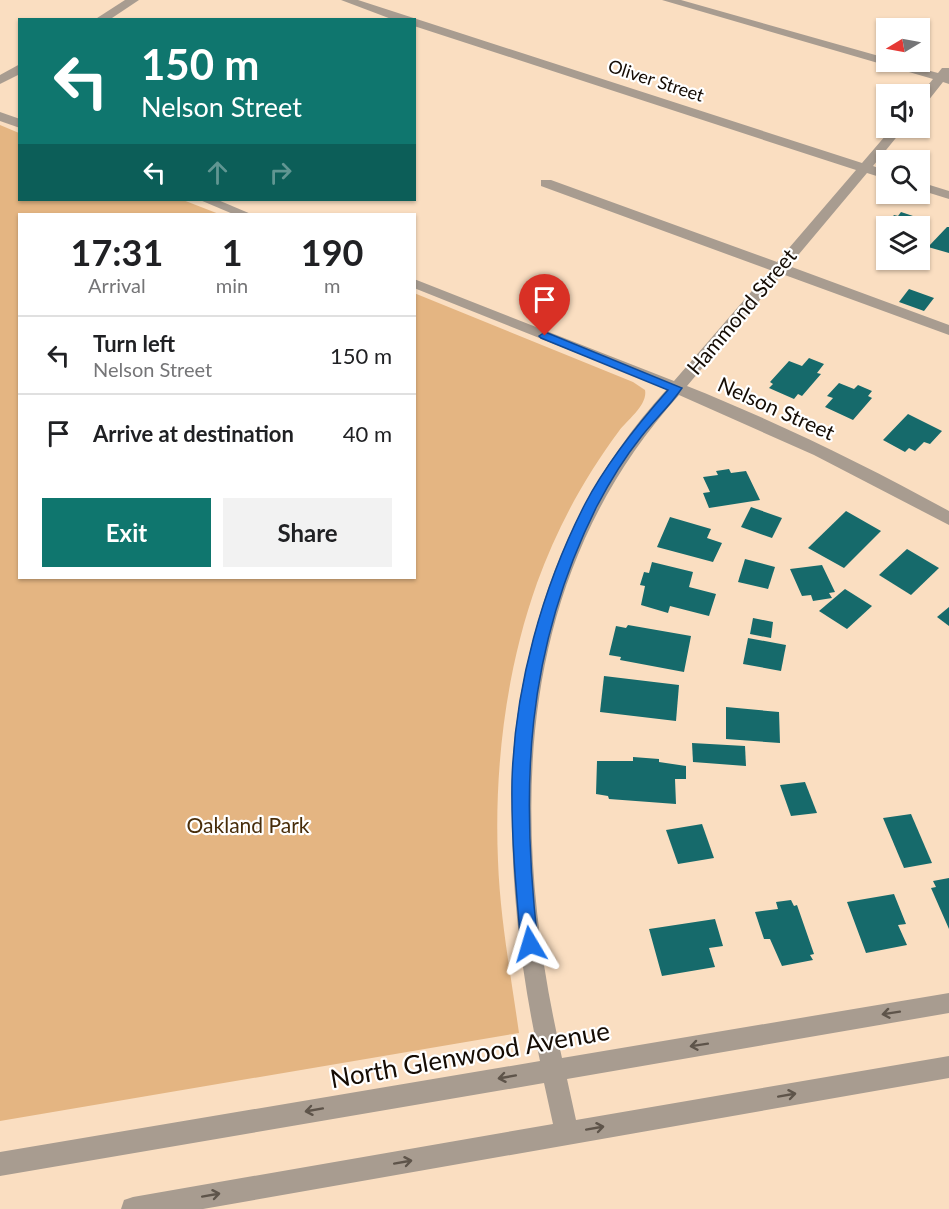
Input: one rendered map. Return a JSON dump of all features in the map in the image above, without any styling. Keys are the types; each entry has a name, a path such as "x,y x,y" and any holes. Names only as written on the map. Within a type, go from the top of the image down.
{"street":[{"path":"103,18 132,0"},
{"path":"347,0 401,18"},
{"path":"668,0 945,79"},
{"name":"Oliver Street","path":"416,23 876,172"},
{"path":"930,93 945,79 949,68"},
{"path":"0,80 18,69"},
{"path":"0,116 18,123"},
{"name":"Hammond Street","path":"567,1133 533,968 522,873 520,779 529,691 548,612 579,529 620,457 890,138"},
{"path":"546,183 949,330"},
{"path":"930,189 949,195"},
{"path":"210,201 241,213"},
{"name":"Nelson Street","path":"416,284 676,388 801,441 949,519"},
{"name":"North Glenwood Avenue","path":"0,1164 949,1003"},
{"path":"133,1209 949,1067"}],"green space":[{"name":"Oakland Park","path":"0,125 18,133 18,201 186,201 216,213 18,213 18,579 416,579 416,294 633,382 645,390 645,396 640,407 619,431 594,467 553,543 526,616 510,685 500,755 497,826 503,925 519,1033 0,1121"}],"building":[{"path":"901,212 913,216 898,216"},
{"path":"949,227 949,253 930,248 930,245"},
{"path":"909,289 934,298 924,311 899,302"},
{"path":"809,358 824,364 817,373 821,374 802,396 798,394 794,399 769,388 773,384 770,382 789,361 802,366"},
{"path":"839,383 854,389 858,385 872,391 868,396 872,398 853,420 825,407 833,398 827,396"},
{"path":"908,414 942,431 930,444 924,442 915,451 909,448 905,452 883,440"},
{"path":"729,469 731,473 746,471 760,500 709,508 703,493 710,492 703,477 718,475 716,471"},
{"path":"751,507 782,518 772,538 741,527"},
{"path":"846,511 881,531 844,568 808,548"},
{"path":"670,517 711,529 707,538 722,543 713,562 657,547"},
{"path":"907,549 939,568 911,595 879,575"},
{"path":"745,559 775,567 768,589 738,582"},
{"path":"652,562 693,572 689,587 716,594 709,616 670,606 668,613 641,605 645,586 640,585 644,572 649,573"},
{"path":"822,565 835,592 829,593 832,598 813,601 811,595 802,596 790,569"},
{"path":"845,589 872,606 847,629 819,611"},
{"path":"949,607 949,626 937,617"},
{"path":"753,618 773,622 771,638 750,634"},
{"path":"628,625 691,636 684,672 620,660 621,657 609,655 616,626 626,628"},
{"path":"748,638 786,645 781,671 743,664"},
{"path":"604,676 679,685 676,721 600,712"},
{"path":"726,707 779,712 780,743 726,739"},
{"path":"692,743 745,746 746,766 693,762"},
{"path":"633,757 659,759 659,762 686,766 686,779 675,779 676,804 609,799 608,796 596,794 597,761 633,761"},
{"path":"805,782 817,813 791,816 780,785"},
{"path":"911,814 932,863 904,868 883,818"},
{"path":"702,824 714,858 678,864 666,830"},
{"path":"949,878 949,929 931,888 936,887 933,881"},
{"path":"894,894 906,924 898,925 907,945 866,953 847,902"},
{"path":"791,900 794,906 797,905 814,954 810,955 813,960 782,966 770,939 764,939 755,912 778,909 776,902"},
{"path":"715,919 723,946 709,948 715,967 662,976 649,929"}],"route":[{"path":"530,944 526,921 519,828 520,779 529,691 537,652 559,576 591,504 635,435 676,388 545,336"}]}
